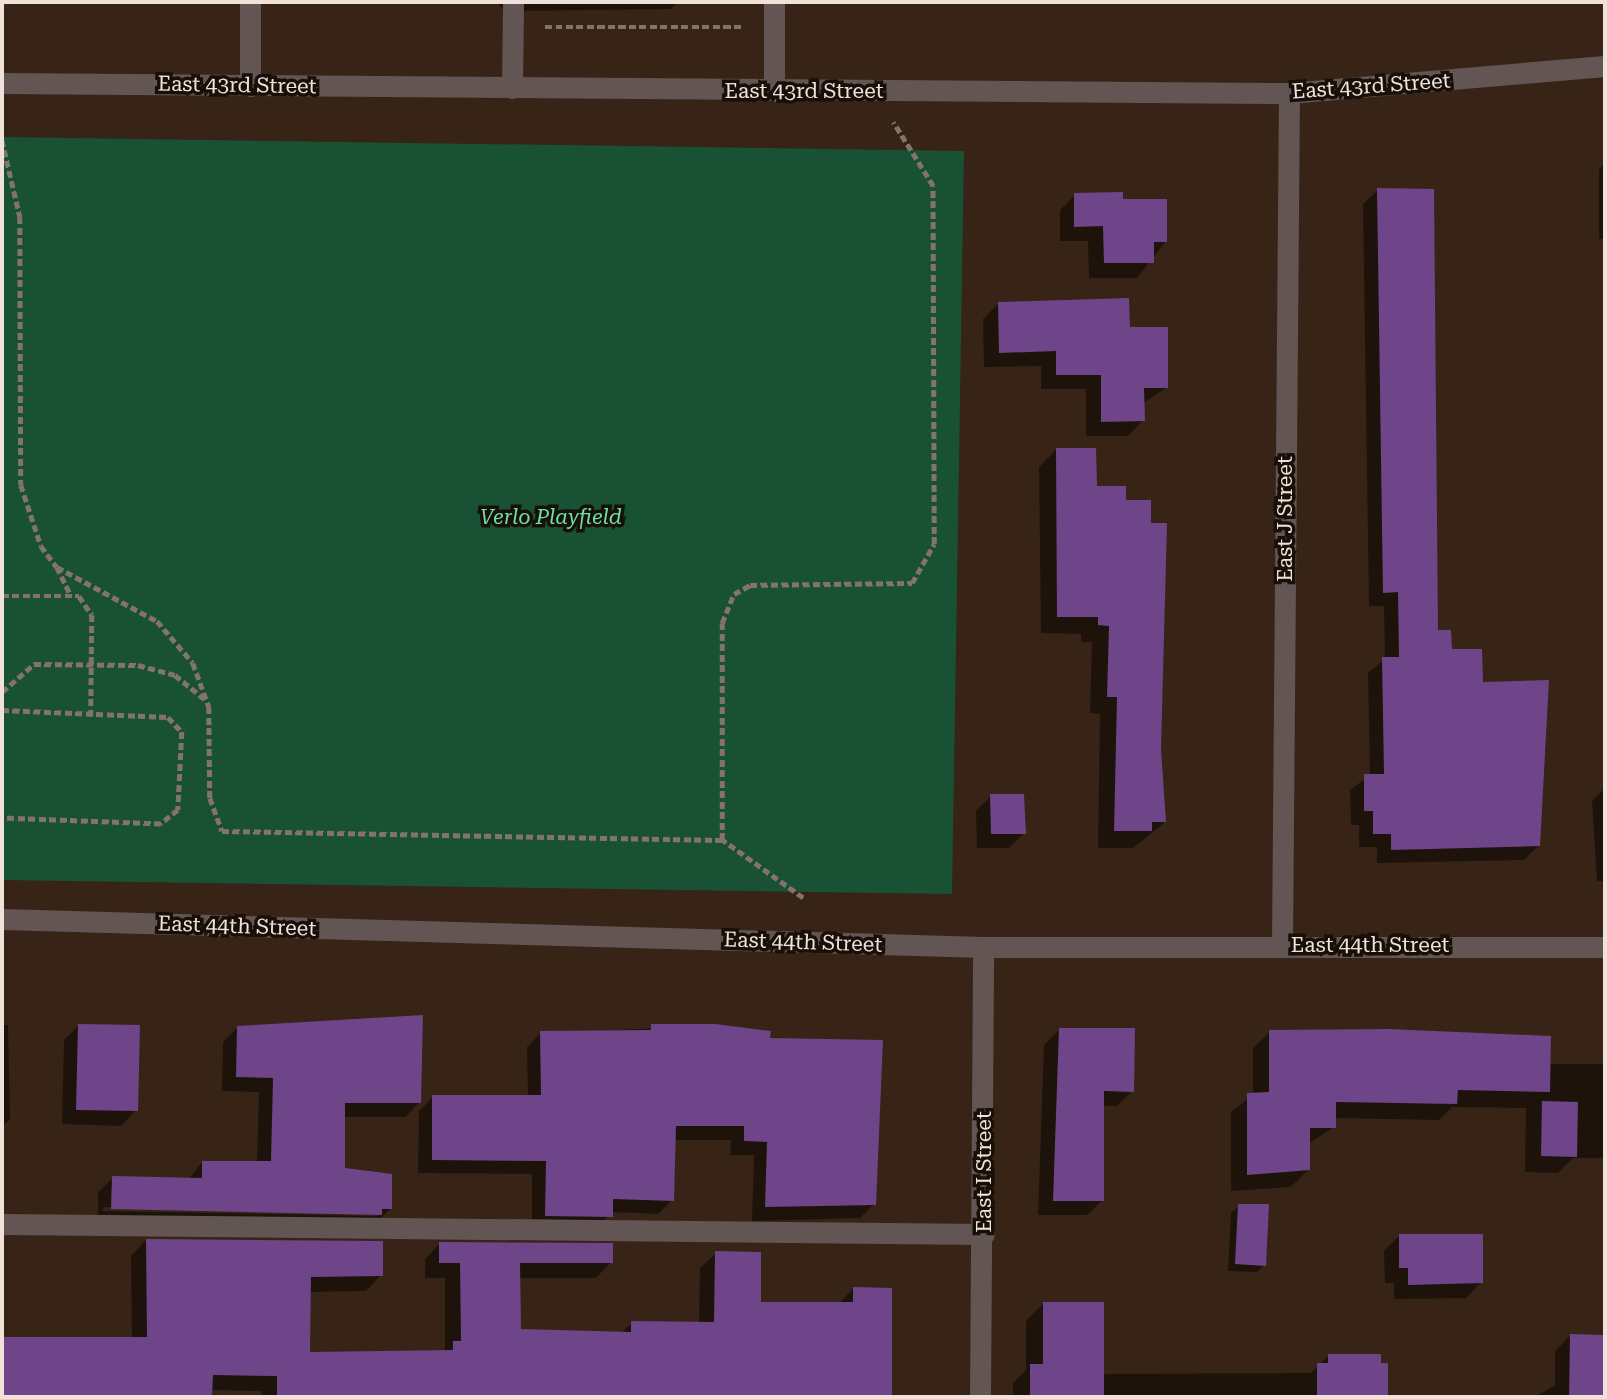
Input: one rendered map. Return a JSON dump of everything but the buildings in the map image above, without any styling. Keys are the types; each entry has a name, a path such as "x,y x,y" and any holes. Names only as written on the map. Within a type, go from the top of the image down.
{"street":[{"path":"250,2 250,86"},
{"path":"512,88 513,2"},
{"path":"774,2 775,91"},
{"name":"East 43rd Street","path":"2,83 1289,93 1605,66"},
{"name":"East J Street","path":"1282,945 1289,93"},
{"name":"East 44th Street","path":"2,919 983,947 1605,947"},
{"name":"East I Street","path":"980,1397 984,1234 983,947"},
{"path":"2,1224 984,1234"}],"path":[{"path":"512,27 775,27"},
{"path":"722,840 722,623 734,594 750,585 912,583 934,544 933,186 875,91"},
{"path":"2,139 20,217 21,485 41,546 57,566 71,596"},
{"path":"57,566 158,621 193,663 207,701 210,798 222,831 233,835 722,840 803,898"},
{"path":"2,596 79,596 92,614 91,714"},
{"path":"2,692 34,664 138,665 174,675 207,701"},
{"path":"2,710 168,718 182,732 178,810 161,824 2,818"}],"green space":[{"name":"Verlo Playfield","path":"2,137 964,151 952,894 2,880"}]}
